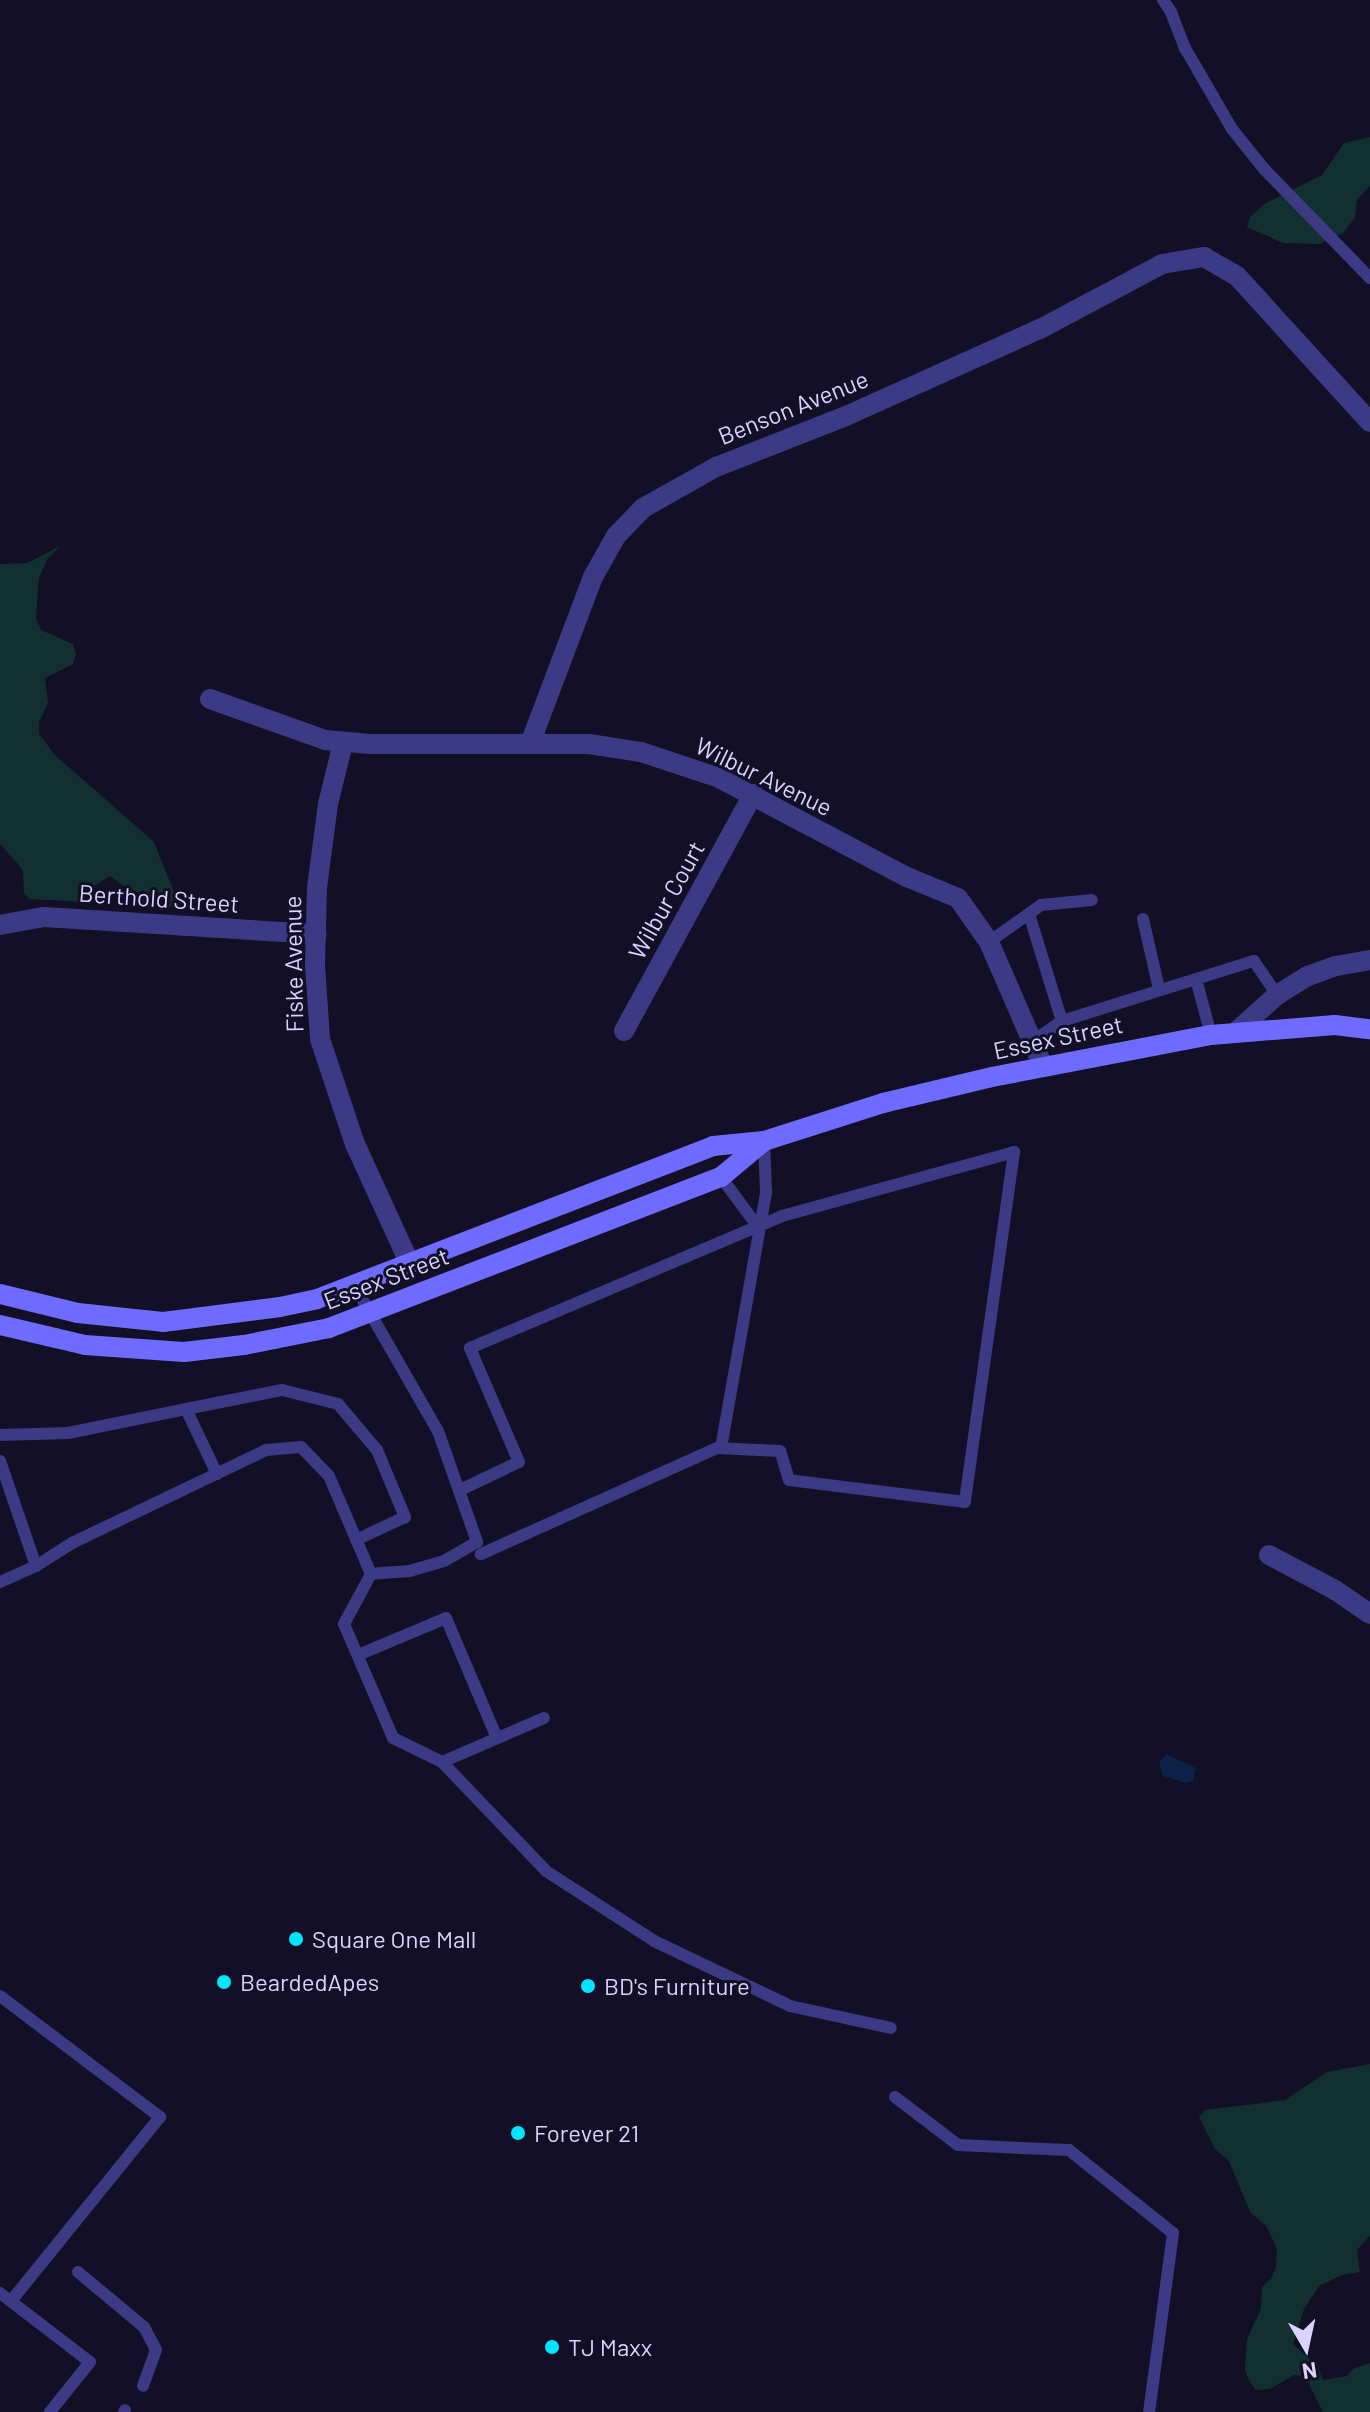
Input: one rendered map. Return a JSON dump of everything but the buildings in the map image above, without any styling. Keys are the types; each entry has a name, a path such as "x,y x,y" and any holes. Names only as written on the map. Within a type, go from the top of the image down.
{"main road":[{"name":"Essex Street","path":"0,1294 78,1313 163,1322 280,1307 354,1285 713,1146 764,1141 883,1103 1043,1066 1211,1035 1335,1025 1370,1029"},
{"name":"Essex Street","path":"0,1325 85,1345 184,1352 280,1339 371,1314 721,1177 764,1141"}],"street":[{"name":"Benson Avenue","path":"531,741 598,567 616,536 643,508 716,467 846,416 1040,329 1162,264 1204,257 1220,264 1258,295 1370,422"},
{"name":"Wilbur Avenue","path":"210,699 325,740 343,743 531,741 589,744 641,752 719,778 895,871 958,898 989,942 1043,1066"},
{"name":"Fiske Avenue","path":"343,743 322,841 316,934 320,1039 355,1144 410,1264"},
{"name":"Wilbur Court","path":"624,1031 753,794"},
{"name":"Berthold Street","path":"0,925 44,917 316,934"},
{"path":"1237,1031 1277,995 1308,976 1336,966 1370,960"},
{"path":"1269,1555 1335,1590 1370,1614"}],"lane":[{"path":"1163,0 1185,48 1232,129 1273,178 1370,278"},
{"path":"989,942 1041,905 1092,900"},
{"path":"1029,914 1062,1021"},
{"path":"1143,919 1159,989"},
{"path":"1032,1042 1062,1021 1254,961 1277,995"},
{"path":"1196,979 1211,1035"},
{"path":"721,1448 766,1192 764,1141"},
{"path":"460,1490 519,1462 470,1348 782,1216 1014,1152 965,1502 789,1480 780,1451 721,1448 481,1554"},
{"path":"721,1177 758,1227"},
{"path":"354,1285 438,1431 477,1542 444,1561 410,1571 371,1574"},
{"path":"0,1435 68,1433 282,1390 338,1404 377,1450 405,1517 356,1540"},
{"path":"186,1409 217,1474"},
{"path":"0,1582 36,1566 72,1543 266,1450 301,1447 329,1476 371,1574"},
{"path":"0,1461 36,1566"},
{"path":"371,1574 344,1624 393,1738 442,1762 546,1871 654,1941 790,2006 891,2028"},
{"path":"358,1655 446,1618 497,1738"},
{"path":"442,1762 544,1718"},
{"path":"0,1996 160,2117 11,2301"},
{"path":"895,2097 958,2145 1069,2150 1173,2233 1149,2412"},
{"path":"78,2272 144,2327 156,2350 143,2386"},
{"path":"0,2293 90,2362 50,2412"}],"green space":[{"path":"1370,137 1370,186 1357,200 1355,218 1343,233 1319,244 1283,243 1247,227 1250,217 1266,203 1322,175 1344,143"},
{"path":"60,546 47,560 39,578 36,618 41,630 73,644 76,654 73,664 45,678 48,703 39,722 39,734 55,755 154,842 174,892 187,907 139,906 125,887 110,876 94,886 85,902 29,899 24,893 23,870 0,844 0,564 27,563"},
{"path":"1370,2064 1370,2236 1357,2250 1360,2272 1342,2275 1319,2286 1304,2309 1293,2344 1318,2367 1323,2380 1347,2376 1353,2369 1370,2363 1370,2412 1323,2412 1305,2376 1294,2375 1270,2389 1256,2390 1249,2381 1245,2370 1247,2339 1261,2309 1262,2287 1271,2279 1276,2267 1277,2249 1267,2227 1250,2212 1229,2161 1215,2149 1199,2117 1205,2110 1285,2100 1327,2072"}],"water":[{"path":"1166,1754 1196,1768 1193,1781 1186,1783 1163,1776 1159,1763"}],"place":[{"name":"Square One Mall","path":"296,1939"},
{"name":"BeardedApes","path":"224,1982"},
{"name":"BD's Furniture","path":"588,1986"},
{"name":"Forever 21","path":"518,2133"},
{"name":"TJ Maxx","path":"552,2347"}]}
